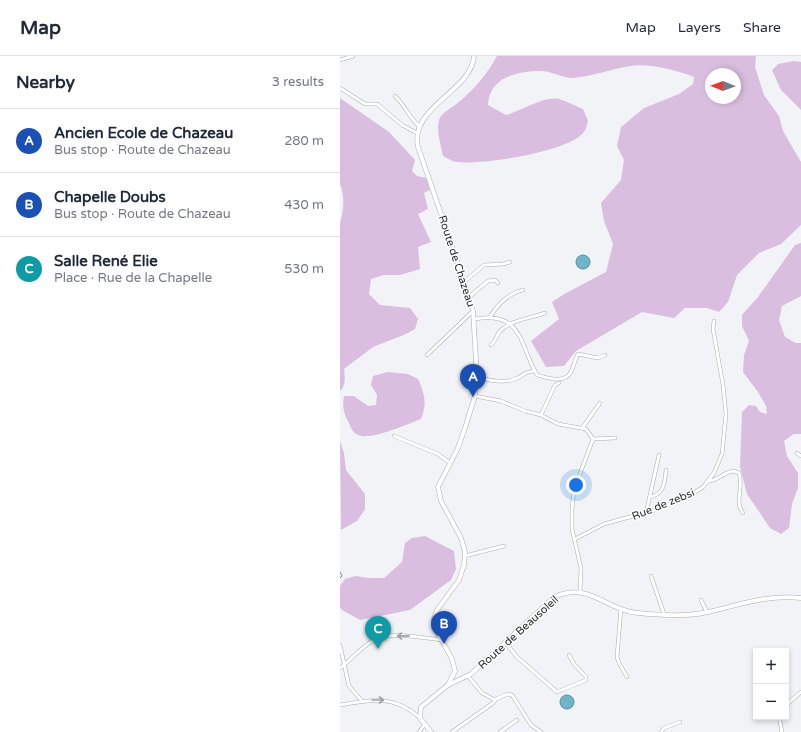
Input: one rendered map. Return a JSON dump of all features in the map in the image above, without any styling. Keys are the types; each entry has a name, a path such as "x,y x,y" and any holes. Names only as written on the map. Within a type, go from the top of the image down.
{"main road":[{"path":"417,133 436,106 469,72 474,56"},
{"name":"Route de Chazeau","path":"417,133 418,147 469,297 474,319 477,377 475,396 458,448 439,483 439,497 463,542 465,556 460,580 434,615 435,628 454,665 454,674 448,685"},
{"name":"Route de Beausoleil","path":"448,685 468,676 554,597 574,591 590,594 621,608 637,613 664,614 707,612 755,600 784,597 801,598"},
{"path":"431,732 420,718 422,705 448,685"}],"street":[{"path":"340,60 353,56"},
{"path":"340,88 365,104 377,104 402,125 417,133"},
{"path":"395,96 401,101 412,120 420,127"},
{"path":"464,282 484,265 510,262"},
{"path":"469,297 488,281 495,280 498,283"},
{"path":"490,316 494,309 507,298 518,291 523,290"},
{"path":"427,355 473,311"},
{"path":"491,345 496,341 499,332 511,324 545,313"},
{"path":"474,319 490,316 511,324 518,332 537,375 550,378 564,378 570,374 578,354 585,354 593,357 605,355"},
{"name":"Rue de zebsi","path":"575,539 604,524 646,513 692,494 703,487 714,473 722,454 726,414 723,384 713,329 714,321"},
{"path":"477,377 490,381 504,381 515,379 524,372 535,371"},
{"path":"541,415 555,385 559,383"},
{"path":"475,396 502,401 525,412 541,415 558,424 586,429 593,439"},
{"path":"582,428 600,403"},
{"path":"394,436 438,454 450,463"},
{"path":"593,439 615,438"},
{"path":"580,592 581,568 572,528 574,490 593,439"},
{"path":"797,453 801,456"},
{"path":"646,513 659,455"},
{"path":"650,497 658,494 664,485 666,470"},
{"path":"708,481 713,481 731,471 739,473 741,485 739,506 743,514"},
{"path":"465,556 504,546"},
{"path":"651,576 664,614"},
{"path":"701,600 707,612"},
{"path":"621,608 617,657 627,677"},
{"path":"340,668 373,640 383,637 407,636 442,640"},
{"path":"505,642 516,657 557,692 586,680 586,677 568,655"},
{"path":"340,645 350,686 362,701"},
{"path":"468,676 482,693 495,700"},
{"path":"789,702 801,692"},
{"path":"452,732 493,703 495,700 510,694 531,725 541,732"},
{"path":"340,705 362,701 384,700 401,704 420,718"},
{"path":"500,732 517,720"},
{"path":"780,720 782,732"},
{"path":"661,732 664,728 680,722"},
{"path":"419,732 424,725"}],"shaded area":[{"path":"497,56 756,56 755,67 764,95 779,116 783,131 801,162 801,225 781,244 759,253 737,275 728,302 719,312 707,308 685,308 674,318 642,312 576,351 564,366 546,367 531,341 559,319 552,302 606,272 613,244 604,221 601,203 621,180 624,160 617,146 621,127 644,108 679,94 693,84 694,77 679,72 646,65 624,67 588,76 573,78 540,71 514,74 499,82 493,88 488,105 506,115 546,100 559,99 583,109 588,121 585,131 575,139 561,146 524,156 485,161 452,161 443,156 438,133 439,120 444,113 462,100 484,77"},
{"path":"794,61 801,62 801,110 781,90 772,70 778,64"},
{"path":"340,98 389,132 415,160 412,171 417,176 426,178 430,190 424,193 428,209 418,214 431,242 418,247 420,269 400,275 384,275 371,279 369,294 380,305 410,308 418,319 415,329 373,347 344,369 344,384 340,391 340,223 343,194 340,184"},
{"path":"801,243 801,296 782,306 779,320 785,337 796,343 801,343 801,434 794,434 784,441 787,456 798,473 798,488 792,504 789,528 781,534 770,528 747,494 740,467 742,412 749,405 756,406 760,412 767,414 766,406 758,392 743,372 744,355 749,341 742,326 742,315 758,297 795,245"},
{"path":"388,372 408,374 418,379 425,403 421,419 380,434 371,436 358,435 352,430 346,417 343,407 344,396 354,396 368,406 376,405 377,395 371,385 373,376"},
{"path":"340,441 344,453 346,470 365,494 365,509 357,521 341,530"},
{"path":"425,536 454,551 456,569 451,580 410,610 360,620 342,610 340,607 340,586 345,579 356,576 384,578 402,562 405,543 412,538"}],"water":[{"path":"583,255 588,257 590,262 588,267 583,269 578,267 576,262 578,257"},
{"path":"567,695 572,697 574,702 572,707 567,709 562,707 560,702 562,697"}],"waterway":[{"path":"340,572 342,576 340,578"}],"place":[{"name":"Ancien Ecole de Chazeau","path":"473,397"},
{"name":"Chapelle Doubs","path":"444,644"},
{"name":"Salle René Elie","path":"378,649"}]}
